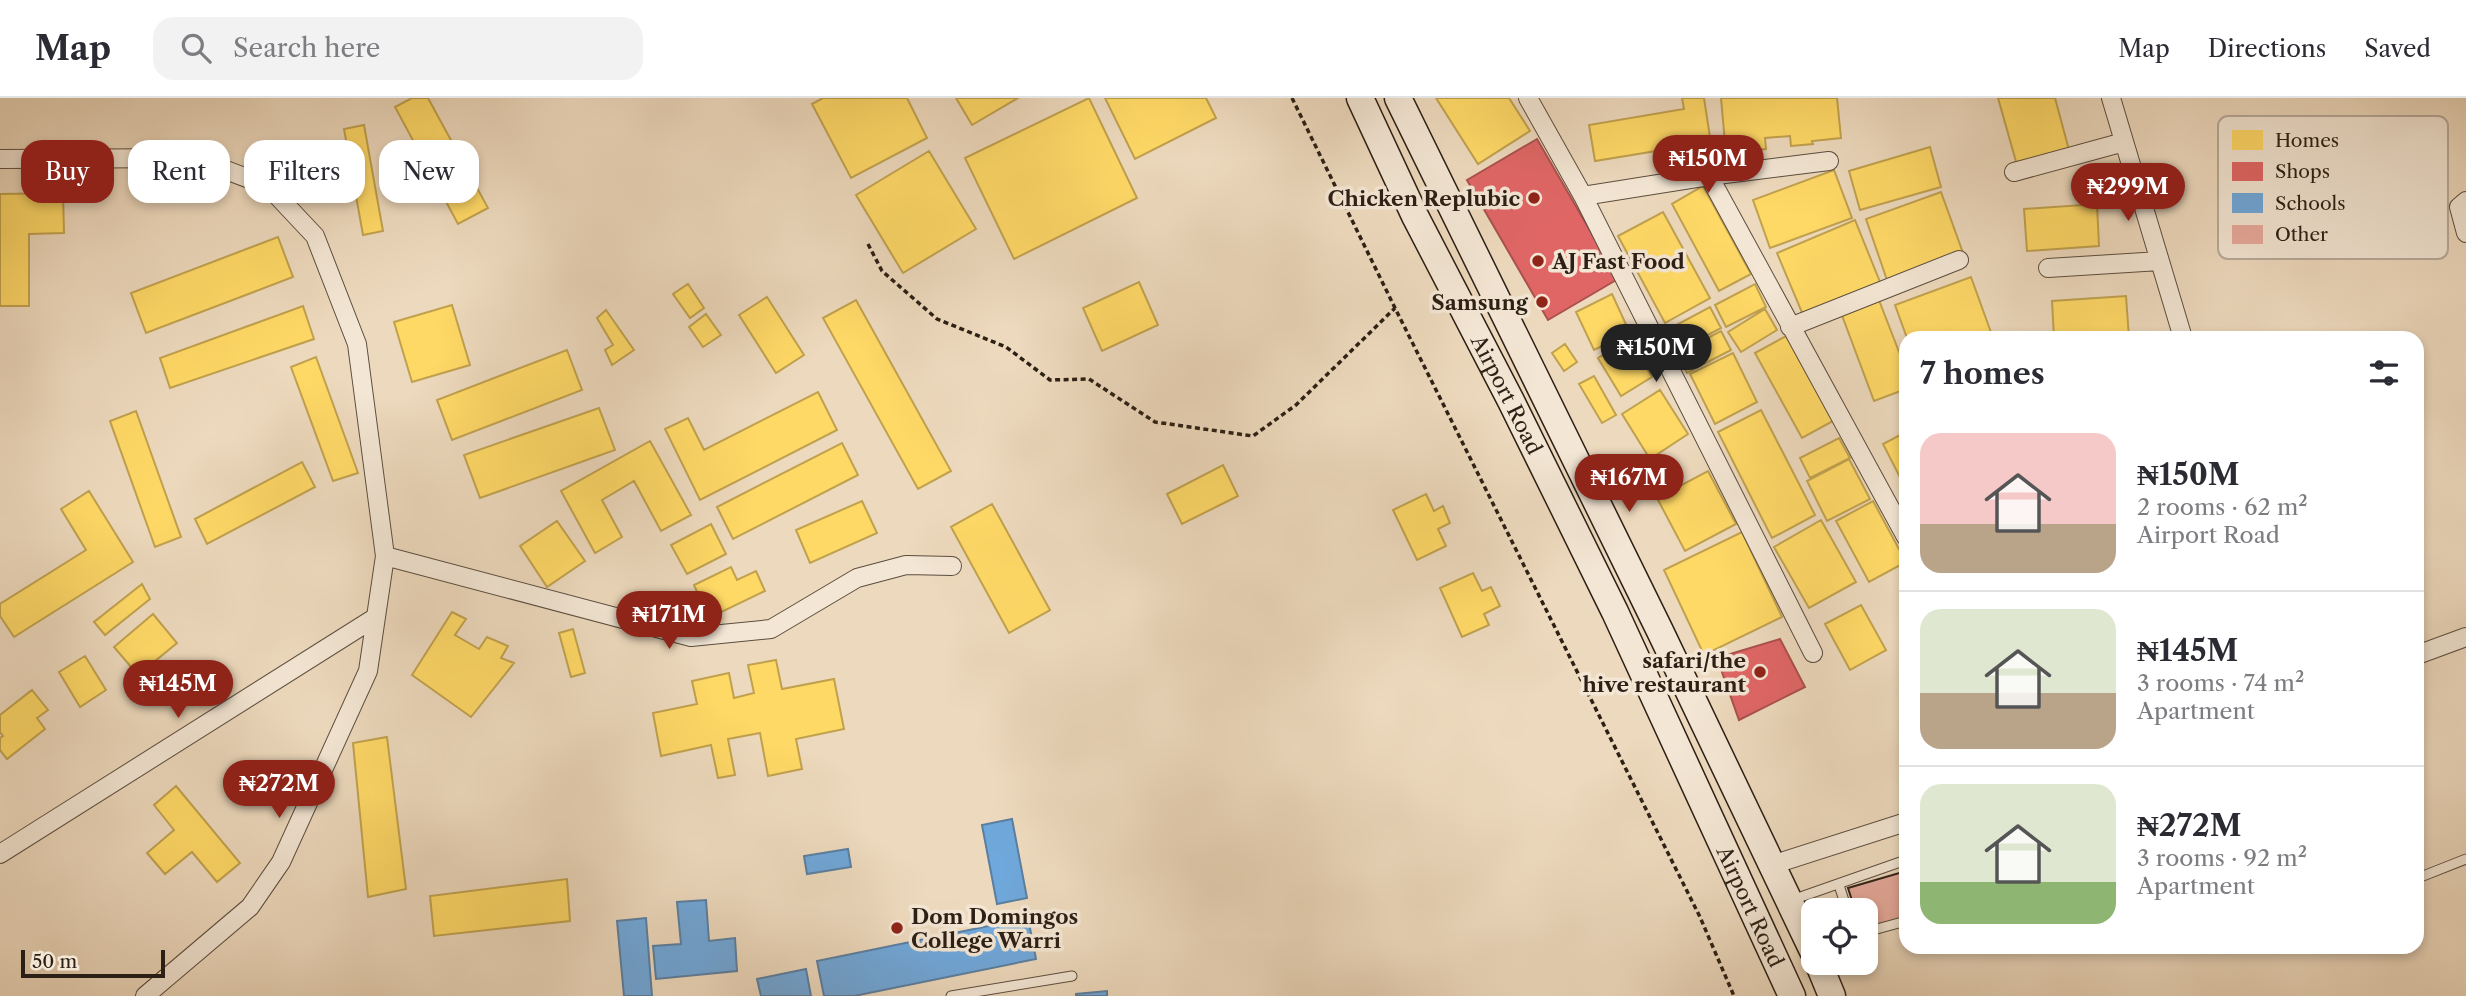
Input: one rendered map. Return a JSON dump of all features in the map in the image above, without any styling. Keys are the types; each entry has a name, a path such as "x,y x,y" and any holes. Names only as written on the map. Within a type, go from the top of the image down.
{"main road":[{"name":"Airport Road","path":"1360,98 1415,216 1511,401 1615,612 1793,996"},
{"name":"Airport Road","path":"1398,98 1801,924"},
{"name":"Airport Road","path":"1823,975 1832,996"}],"street":[{"path":"1528,98 1583,197 1814,653"},
{"path":"2111,98 2181,331"},
{"path":"2014,172 2124,142"},
{"path":"0,159 194,158 268,186 315,236 357,344 385,556 368,671 281,862 250,907 145,996"},
{"path":"1583,197 1709,176 1829,161"},
{"path":"1709,176 1899,524"},
{"path":"2466,201 2459,207 2466,233"},
{"path":"1790,327 1959,260"},
{"path":"2048,268 2160,261"},
{"path":"385,556 691,637 771,629 858,578 906,565 952,566"},
{"path":"0,854 376,618"},
{"path":"2424,652 2466,637"},
{"path":"1772,865 1899,824"}],"lane":[{"path":"2424,876 2466,859"},
{"path":"1790,901 1899,863"},
{"path":"1839,885 1843,898"},
{"path":"1878,929 1899,923"},
{"path":"951,996 1072,976"}],"path":[{"path":"1292,98 1700,916 1734,996"},
{"path":"868,244 882,271 937,319 1006,347 1050,380 1089,379 1155,422 1253,436 1296,405 1395,308"}],"building: Homes":[{"path":"412,98 428,98 451,140 413,140 395,107"},
{"path":"823,98 907,98 927,138 851,178 812,104"},
{"path":"956,98 1018,98 972,125"},
{"path":"1089,98 1137,198 1014,259 965,158"},
{"path":"1105,98 1206,98 1216,118 1135,159"},
{"path":"1436,98 1509,98 1530,131 1478,164"},
{"path":"1682,98 1704,98 1713,157 1689,161 1687,146 1595,161 1589,125 1684,109"},
{"path":"1721,98 1837,98 1841,138 1791,146 1790,136 1765,138 1766,149 1736,152 1735,142 1725,143"},
{"path":"1998,98 2055,98 2069,150 2017,165"},
{"path":"364,125 383,231 363,235 357,203 365,203 365,140 346,140 344,129"},
{"path":"1930,147 1941,187 1860,210 1849,171"},
{"path":"929,151 976,229 903,273 856,195"},
{"path":"1834,170 1852,218 1770,248 1753,200"},
{"path":"1703,186 1751,274 1719,291 1672,204"},
{"path":"479,192 488,208 458,224 447,203 479,203"},
{"path":"1941,192 1963,253 1887,280 1866,219"},
{"path":"0,194 21,194 21,203 63,203 64,233 29,234 29,306 0,306"},
{"path":"2097,204 2099,246 2027,251 2024,209"},
{"path":"1663,212 1710,298 1665,323 1618,236"},
{"path":"1855,220 1880,282 1803,315 1777,253"},
{"path":"278,237 293,277 146,333 131,293"},
{"path":"1971,277 1990,331 1904,331 1895,305"},
{"path":"1139,282 1158,325 1102,351 1083,308"},
{"path":"688,284 704,308 690,318 673,294"},
{"path":"1755,284 1766,307 1726,327 1715,305"},
{"path":"1612,294 1630,333 1594,350 1576,312"},
{"path":"1877,295 1899,352 1899,392 1874,401 1840,310"},
{"path":"2126,296 2128,331 2054,331 2052,301"},
{"path":"767,297 804,355 776,373 739,315"},
{"path":"856,300 951,471 918,489 823,318"},
{"path":"452,305 470,365 412,382 394,322"},
{"path":"303,306 314,339 170,388 160,358"},
{"path":"1710,307 1721,328 1678,351 1667,330"},
{"path":"1765,309 1777,330 1741,352 1728,332"},
{"path":"606,310 634,350 612,365 605,350 613,345 597,318"},
{"path":"706,314 721,335 703,347 689,327"},
{"path":"1721,331 1731,350 1687,373 1677,354"},
{"path":"1786,336 1833,421 1802,438 1755,353"},
{"path":"1629,339 1652,377 1621,396 1598,358"},
{"path":"1565,344 1577,362 1564,371 1552,353"},
{"path":"567,350 582,390 452,440 437,400"},
{"path":"1733,353 1757,402 1715,424 1690,374"},
{"path":"316,357 358,473 333,481 291,367"},
{"path":"1594,376 1616,415 1602,423 1579,384"},
{"path":"1660,390 1688,434 1650,459 1622,414"},
{"path":"818,392 837,430 700,500 665,429 688,418 704,450"},
{"path":"599,408 615,450 480,498 464,455"},
{"path":"1761,410 1815,515 1772,538 1718,432"},
{"path":"136,411 181,537 155,547 110,421"},
{"path":"1899,436 1899,475 1883,444"},
{"path":"1839,438 1850,458 1810,478 1800,458"},
{"path":"650,441 691,515 661,531 634,481 602,500 622,537 595,553 561,491"},
{"path":"842,443 858,475 733,539 717,507"},
{"path":"1849,459 1870,499 1827,521 1807,481"},
{"path":"302,462 315,487 207,544 195,519"},
{"path":"1223,465 1238,496 1182,524 1167,494"},
{"path":"1708,471 1736,524 1685,551 1657,498"},
{"path":"89,491 133,562 14,637 0,616 0,604 86,550 61,509"},
{"path":"1426,494 1434,511 1443,506 1450,523 1438,529 1446,546 1417,560 1393,510"},
{"path":"862,501 877,533 810,563 796,530"},
{"path":"1873,501 1899,549 1899,566 1869,582 1836,521"},
{"path":"992,504 1050,610 1009,633 951,527"},
{"path":"1821,520 1856,582 1809,608 1774,547"},
{"path":"557,521 585,561 547,587 520,546"},
{"path":"711,524 726,554 687,574 671,545"},
{"path":"1742,532 1782,617 1704,655 1664,570"},
{"path":"731,567 737,580 756,571 765,591 709,618 694,585"},
{"path":"1473,573 1482,591 1491,587 1500,606 1484,614 1489,625 1462,637 1440,588"},
{"path":"142,584 150,599 105,635 94,622"},
{"path":"1861,605 1886,650 1850,670 1825,624"},
{"path":"452,612 466,619 455,635 479,649 487,637 508,646 501,658 514,663 471,717 412,675"},
{"path":"153,614 177,643 138,675 114,647"},
{"path":"573,629 585,673 571,677 559,633"},
{"path":"85,656 106,690 80,707 59,672"},
{"path":"776,660 782,689 834,679 844,729 796,739 802,769 768,776 760,733 728,739 735,775 718,778 711,745 661,756 653,713 697,704 692,681 729,673 734,698 754,693 748,665"},
{"path":"32,690 48,710 37,718 45,729 7,759 0,750 0,738 3,736 0,732 0,715"},
{"path":"387,737 406,889 368,897 353,743"},
{"path":"176,786 240,863 217,882 192,852 165,874 147,853 174,830 154,805"},
{"path":"567,879 570,921 434,936 430,896"}],"building: Shops":[{"path":"1537,139 1618,279 1548,320 1467,180"},
{"name":"safari/the hive restaurant","path":"1780,639 1805,687 1739,720 1717,658"}],"building: Schools":[{"path":"1012,819 1027,898 997,904 982,825"},
{"path":"848,849 851,867 807,874 804,856"},
{"path":"706,900 709,941 735,938 737,971 656,979 653,946 681,944 677,902"},
{"path":"646,918 652,996 624,996 617,921"},
{"path":"1028,918 1036,959 854,996 824,996 817,961"},
{"path":"806,969 811,996 761,996 757,979"},
{"path":"1107,991 1107,996 1076,996 1076,994"}],"building: Other":[{"path":"1899,873 1899,919 1878,925 1878,898 1851,898 1848,888"}],"place":[{"name":"Chicken Replubic","path":"1534,198"},
{"name":"AJ Fast Food","path":"1538,261"},
{"name":"Samsung","path":"1542,302"},
{"name":"safari/the hive restaurant","path":"1760,672"},
{"name":"Dom Domingos College Warri","path":"897,928"}]}
